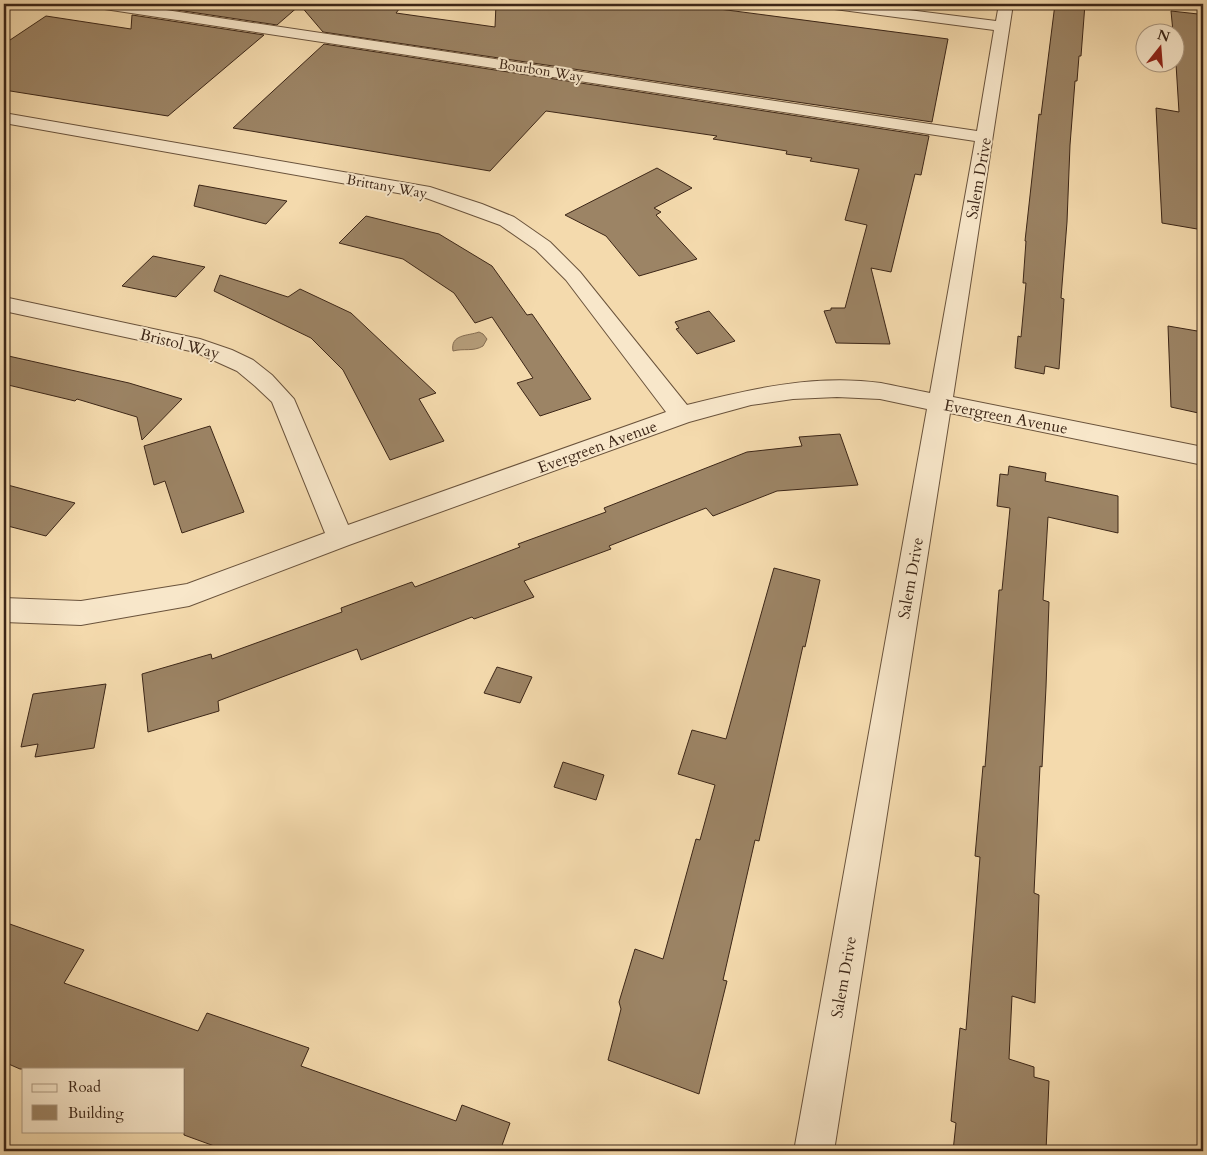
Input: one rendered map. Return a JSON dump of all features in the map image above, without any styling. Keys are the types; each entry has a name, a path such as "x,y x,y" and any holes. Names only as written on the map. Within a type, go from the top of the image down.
{"street":[{"name":"Bourbon Way","path":"98,4 985,136"},
{"path":"826,4 1004,15"},
{"name":"Salem Drive","path":"814,1151 1004,15"},
{"name":"Brittany Way","path":"4,118 430,193 507,221 544,246 573,276 682,415"},
{"name":"Bristol Way","path":"4,304 200,346 226,354 246,365 266,380 282,399 340,538"},
{"name":"Evergreen Avenue","path":"4,610 82,613 189,596 340,538 682,415 751,397 810,390 880,391 1203,456"}],"shaded area":[{"path":"479,332 487,339 483,346 476,349 453,351 454,341 465,335"}],"building":[{"path":"137,4 368,4 400,8 396,13 495,27 496,4 681,4 948,39 932,122 323,32 300,5 277,25"},
{"path":"1055,4 1085,4 1081,56 1079,56 1077,81 1075,81 1070,145 1067,222 1061,298 1064,299 1059,369 1045,366 1044,374 1015,368 1018,336 1021,337 1026,283 1023,283 1025,241 1039,114 1041,115"},
{"path":"1171,11 1198,14 1203,65 1203,230 1162,223 1156,108 1179,112 1176,72 1184,72 1184,22 1172,22"},
{"path":"132,15 264,35 168,116 4,90 4,44 46,16 131,29"},
{"path":"324,44 929,136 921,175 915,174 891,272 871,268 890,344 836,343 824,311 831,310 831,308 845,308 867,225 845,220 859,169 810,161 812,158 786,154 787,151 713,139 717,136 546,111 490,171 233,128"},
{"path":"657,168 692,188 654,208 661,212 656,215 697,259 639,276 606,236 565,215"},
{"path":"199,185 287,201 266,224 194,206"},
{"path":"366,216 439,234 492,266 527,315 532,314 591,399 540,416 517,383 533,378 492,317 475,323 454,293 403,259 339,243"},
{"path":"153,256 205,267 176,297 122,286"},
{"path":"220,275 288,297 300,289 351,313 436,393 419,399 444,441 390,460 343,370 311,338 214,291"},
{"path":"709,311 735,341 697,354 676,329 679,328 675,322"},
{"path":"1168,326 1203,332 1203,414 1171,407"},
{"path":"4,355 129,383 182,399 142,440 137,417 77,399 75,401 4,384"},
{"path":"210,426 244,512 182,533 165,481 154,485 144,446"},
{"path":"840,434 858,485 777,491 713,516 706,508 609,546 611,549 524,581 534,597 474,619 472,617 361,660 357,649 218,701 219,711 148,732 142,674 211,654 212,659 342,612 341,608 412,582 415,587 520,547 518,544 606,512 604,508 747,452 802,446 799,437"},
{"path":"1009,466 1046,473 1045,481 1118,496 1118,533 1048,517 1043,600 1049,602 1046,687 1034,893 1039,895 1035,1003 1012,996 1009,1059 1034,1067 1034,1077 1049,1081 1046,1151 953,1151 956,1123 951,1121 960,1028 966,1030 980,857 975,856 983,766 985,767 999,590 1002,590 1010,508 997,506 1000,474 1008,475"},
{"path":"4,484 75,503 46,536 4,525"},
{"path":"774,568 820,580 805,647 803,646 759,841 755,840 723,980 727,981 699,1094 608,1060 621,1009 619,1002 635,949 663,959 696,839 700,840 715,785 678,774 692,730 726,739"},
{"path":"497,667 532,677 520,703 484,693"},
{"path":"106,684 94,748 35,757 38,744 21,747 33,694"},
{"path":"563,762 604,775 596,800 554,787"},
{"path":"4,922 84,950 64,983 198,1031 207,1013 309,1048 301,1066 456,1121 462,1105 510,1123 500,1151 228,1151 184,1135 185,1068 20,1069 4,1062"}]}
